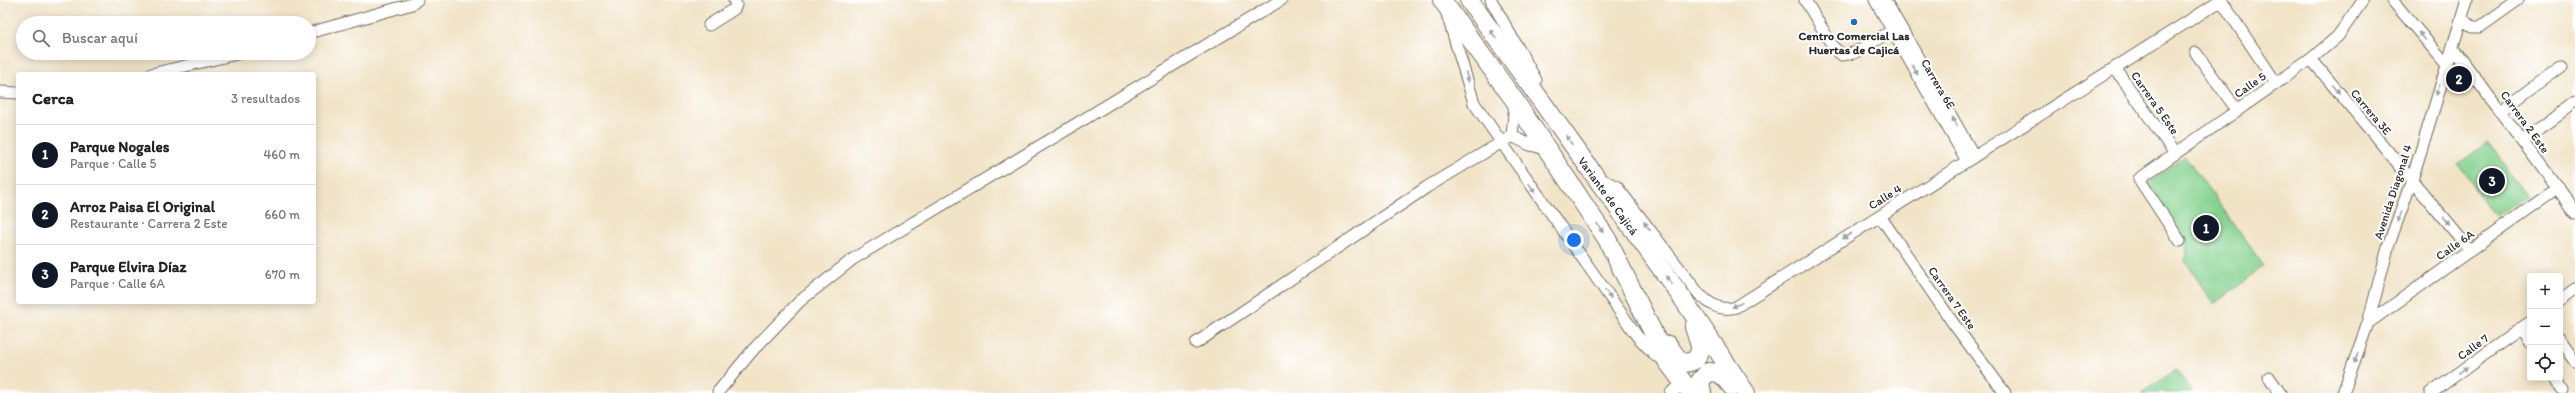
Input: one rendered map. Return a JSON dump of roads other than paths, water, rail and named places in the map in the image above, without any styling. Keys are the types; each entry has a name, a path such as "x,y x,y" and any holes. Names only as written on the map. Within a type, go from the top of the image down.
{"highway":[{"name":"Variante de Cajicá","path":"1442,0 1515,101 1607,239 1682,390"},
{"name":"Variante de Cajicá","path":"1469,0 1592,174 1683,299 1746,393"},
{"path":"1648,319 1676,358 1687,363 1693,362 1700,355 1700,343 1683,299"},
{"path":"1702,393 1700,387 1703,376 1714,371 1724,377 1736,393"}],"street":[{"path":"709,25 734,10 736,5 734,0"},
{"path":"718,392 752,351 800,301 852,259 1281,0"},
{"path":"1442,0 1474,104 1637,336 1656,356 1667,360"},
{"path":"1491,0 1508,34 1539,86 1548,110"},
{"path":"1805,0 1834,48 1842,55 1854,53 1893,30"},
{"name":"Carrera 6E","path":"1876,0 1970,158"},
{"name":"Carrera 6E","path":"1885,0 1970,158"},
{"path":"2221,0 2276,83"},
{"name":"Calle 4","path":"1592,174 1617,187 1699,294 1712,306 1728,309 1736,307 2221,0"},
{"name":"Calle 5","path":"2180,241 2139,179 2311,59 2338,36 2364,0"},
{"path":"2392,0 2447,65"},
{"name":"Avenida Diagonal 4","path":"2343,393 2368,323 2389,244 2412,180 2467,0"},
{"path":"2462,18 2474,27 2480,26 2518,0"},
{"path":"316,31 413,1"},
{"name":"Carrera 2 Este","path":"2453,48 2501,110 2575,212"},
{"path":"2196,53 2237,110"},
{"name":"Carrera 3E","path":"2311,59 2470,250"},
{"path":"160,72 211,60"},
{"path":"2501,110 2561,66"},
{"name":"Carrera 5 Este","path":"2114,68 2175,154"},
{"path":"0,92 16,93"},
{"path":"1512,136 1515,101"},
{"path":"2523,141 2575,103"},
{"path":"1196,342 1427,187 1512,136"},
{"path":"1512,136 1530,145 1547,149"},
{"name":"Calle 6A","path":"2368,323 2558,188"},
{"name":"Carrera 7 Este","path":"1880,216 1953,323 2005,393"},
{"path":"2563,298 2575,289"},
{"name":"Calle 7","path":"2431,393 2525,325"},
{"path":"2563,343 2575,361"},
{"path":"2269,377 2280,393"},
{"path":"2557,381 2561,388"}],"place":[{"name":"Centro Comercial Las Huertas de Cajicá","path":"1854,22"},
{"name":"Arroz Paisa El Original","path":"2459,79"},
{"name":"Parque Elvira Díaz","path":"2492,181"},
{"name":"Parque Nogales","path":"2206,228"}]}
